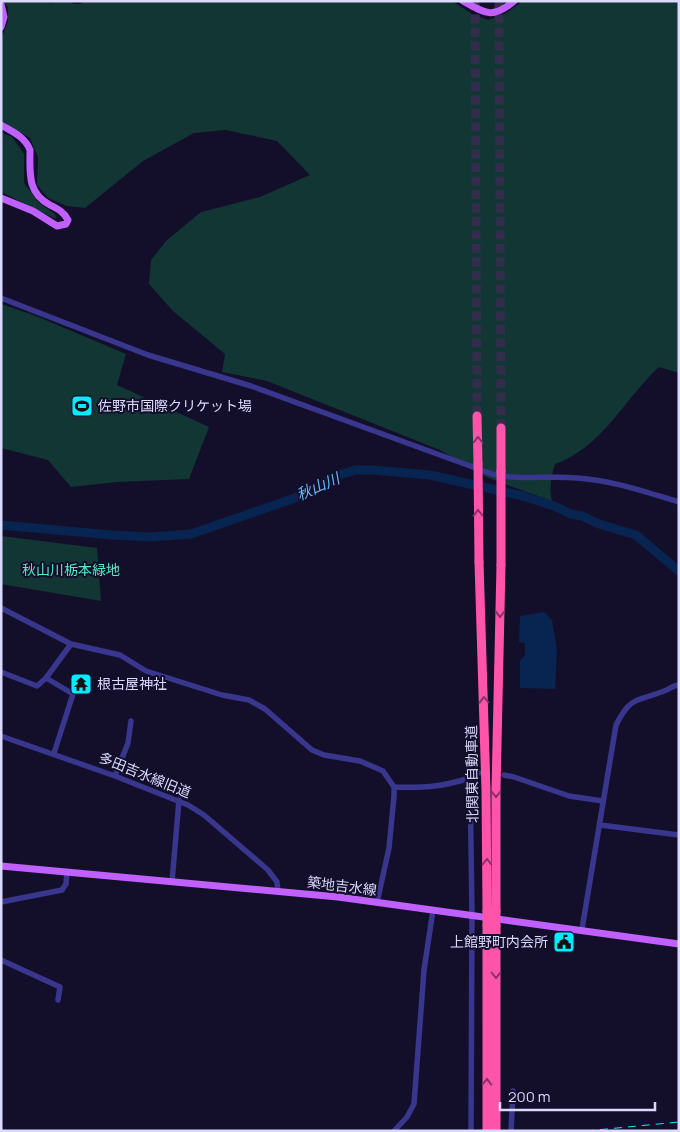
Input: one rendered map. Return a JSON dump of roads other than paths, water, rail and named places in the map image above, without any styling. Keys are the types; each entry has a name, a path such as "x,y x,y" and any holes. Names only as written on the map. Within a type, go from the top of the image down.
{"highway":[{"name":"北関東自動車道","path":"477,416 479,562 492,911"},
{"name":"北関東自動車道","path":"496,1131 492,911 501,565 501,428"},
{"name":"北関東自動車道","path":"486,1131 492,926"}],"main road":[{"path":"463,1 479,10 495,13 502,11 514,1"},
{"path":"1,4 4,17 1,27"},
{"path":"1,125 19,135 28,146 30,150 32,184 38,196 65,214 68,220 62,226 57,226 32,211 1,198"},
{"name":"築地吉水線","path":"1,866 377,903 582,929 679,944"}],"street":[{"path":"1,298 148,355 251,386 492,474 515,478 559,477 588,479 679,502"},
{"path":"1,608 72,644 120,655 146,671 222,695 249,700 266,710 312,750 324,755 368,764 383,771 394,787 393,812 389,848 377,903"},
{"path":"1,672 37,686 46,678 72,644"},
{"path":"46,678 73,694 54,754"},
{"path":"582,929 616,726 621,715 635,701 679,685"},
{"path":"115,776 128,743 131,721"},
{"name":"多田吉水線旧道","path":"1,736 179,800 204,815 268,870 277,882 278,892"},
{"path":"471,1131 472,916 470,773 479,773"},
{"path":"504,775 568,796 603,801"},
{"path":"394,787 444,786 470,778"},
{"path":"172,882 179,800"},
{"path":"600,824 679,835"},
{"path":"1,902 62,890 66,884 67,872"},
{"path":"394,1131 408,1117 414,1104 424,970 433,910"},
{"path":"1,960 60,987 58,1000"},
{"path":"511,1131 513,1091"}],"water":[{"path":"544,612 552,620 557,650 555,689 520,688 520,661 525,655 525,643 519,642 520,616"}],"waterway":[{"name":"秋山川","path":"1,525 149,537 191,534 295,498 336,476 355,470 373,470 430,475 523,496 554,506 599,524 636,535 679,571"},
{"path":"1,1127 5,1131"}],"tunnel":[{"path":"475,1 477,416"},
{"path":"499,1 501,428"}],"railway":[{"path":"586,1131 679,1122"}],"place":[{"name":"佐野市国際クリケット場","path":"82,406"},
{"name":"根古屋神社","path":"81,684"},
{"name":"上館野町内会所","path":"564,942"}],"park label":[{"name":"秋山川栃本緑地","path":"71,570"}]}
